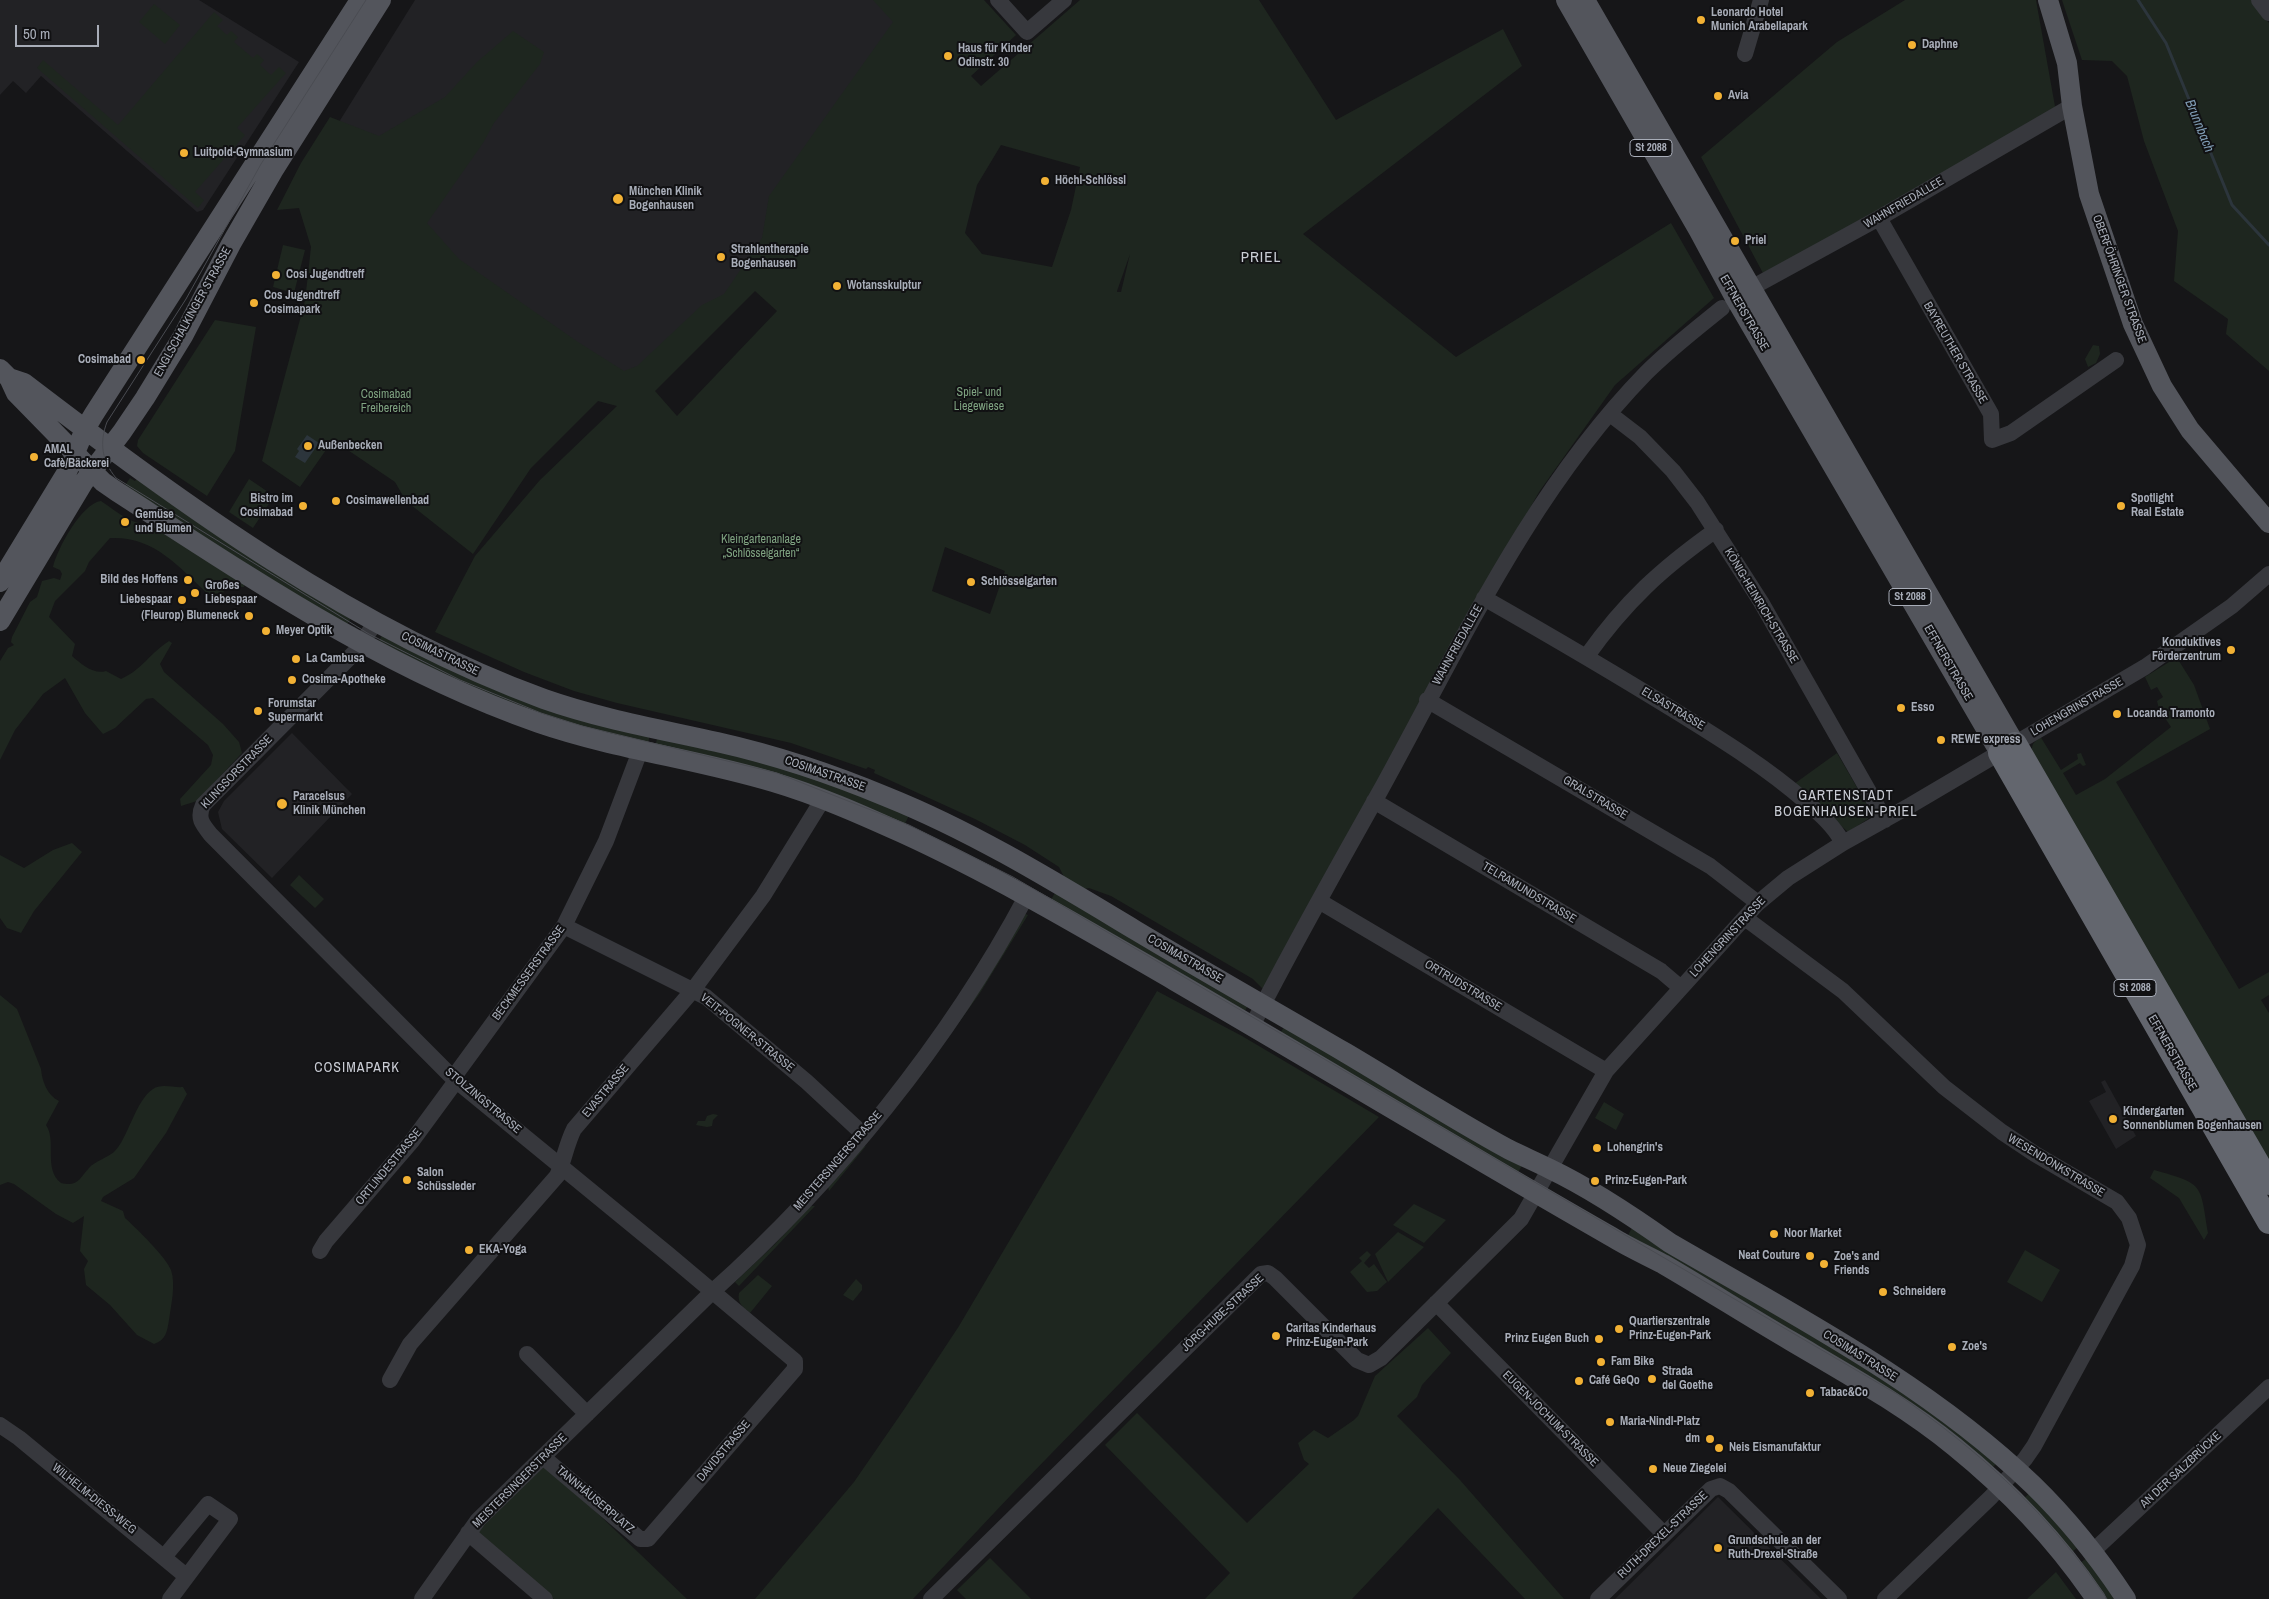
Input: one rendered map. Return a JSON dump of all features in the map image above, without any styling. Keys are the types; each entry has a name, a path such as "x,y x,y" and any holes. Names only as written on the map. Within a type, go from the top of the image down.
{"highway":[{"name":"EFFNERSTRASSE","path":"2008,748 2269,1183"},
{"name":"EFFNERSTRASSE","path":"2008,748 2269,1222"}],"main road":[{"name":"ENGLSCHALKINGER STRASSE","path":"0,582 67,472 85,429 360,0"},
{"name":"ENGLSCHALKINGER STRASSE","path":"0,620 92,471 145,398 183,336 231,244 268,179 381,0"},
{"name":"EFFNERSTRASSE","path":"1566,0 1736,298 2008,748"},
{"name":"EFFNERSTRASSE","path":"1585,0 1736,298 1891,528 2008,748"},
{"name":"OBERFÖHRINGER STRASSE","path":"2048,0 2067,63 2072,106 2089,194 2133,324 2162,386 2190,430 2269,523"},
{"name":"COSIMASTRASSE","path":"5,374 24,383 209,519 316,587 376,622 466,668 572,709 772,756 865,788 967,834 1038,873 1507,1148 1550,1168 1633,1217 1670,1243 1870,1361 1955,1419 2016,1469 2050,1502 2092,1552 2126,1599"},
{"name":"COSIMASTRASSE","path":"5,374 16,393 92,471 116,491 215,555 363,644 442,684 489,704 565,732 766,780 822,799 913,838 1027,895 1535,1194 1661,1263 1875,1391 1953,1445 2000,1487 2071,1565 2096,1599"},
{"path":"1027,895 1038,873"}],"street":[{"path":"998,0 1027,32 1064,0"},
{"path":"1745,54 1761,0"},
{"path":"2258,0 2269,13"},
{"name":"WAHNFRIEDALLEE","path":"1252,1026 1484,598 1524,532 1557,483 1610,414 1667,354 1736,298 2072,106"},
{"name":"BAYREUTHER STRASSE","path":"1878,218 1991,414 1992,440 2011,433 2116,360"},
{"name":"KÖNIG-HEINRICH-STRASSE","path":"1610,414 1640,437 1673,471 1716,530 1761,602 1885,820"},
{"path":"1586,656 1612,620 1647,583 1680,555 1716,530"},
{"name":"LOHENGRINSTRASSE","path":"1550,1168 1606,1071 1758,903 1788,878 1844,843 2167,653 2232,606 2269,574"},
{"name":"ELSASTRASSE","path":"1484,598 1586,656 1739,750 1785,784 1836,829 1844,843"},
{"name":"KLINGSORSTRASSE","path":"199,813 203,805 363,644 376,622"},
{"name":"GRALSTRASSE","path":"1428,700 1710,866 1758,903"},
{"name":"BECKMESSERSTRASSE","path":"455,1080 564,926 606,841 640,751"},
{"name":"EVASTRASSE","path":"390,1380 410,1344 557,1176 566,1146 574,1129 693,990 763,896 822,799"},
{"name":"TELRAMUNDSTRASSE","path":"1374,801 1661,971 1681,988"},
{"name":"STOLZINGSTRASSE","path":"199,813 201,822 211,835 455,1080 795,1361"},
{"name":"MEISTERSINGERSTRASSE","path":"422,1599 478,1520 809,1198 863,1134 934,1042 996,949 1027,895"},
{"name":"ORTRUDSTRASSE","path":"1319,901 1606,1071"},
{"name":"WESENDONKSTRASSE","path":"1745,918 1843,990 1944,1088 2028,1150 2117,1202 2129,1218 2138,1245 2132,1266 2034,1446 2000,1487"},
{"name":"VEIT-POGNER-STRASSE","path":"564,926 706,997 807,1082 863,1134"},
{"name":"ORTLINDESTRASSE","path":"320,1251 326,1241 412,1141 455,1080"},
{"path":"1535,1194 1550,1168"},
{"name":"JÖRG-HUBE-STRASSE","path":"931,1599 1261,1274 1268,1273 1275,1278 1357,1360 1369,1365 1381,1358 1521,1218 1535,1194"},
{"name":"EUGEN-JOCHUM-STRASSE","path":"1436,1303 1664,1534"},
{"path":"527,1354 587,1414"},
{"name":"DAVIDSTRASSE","path":"648,1538 795,1369 795,1361"},
{"name":"AN DER SALZBRÜCKE","path":"2092,1552 2269,1387"},
{"name":"WILHELM-DIESS-WEG","path":"0,1425 13,1433 186,1576"},
{"name":"TANNHÄUSERPLATZ","path":"544,1457 640,1539 648,1538"},
{"name":"RUTH-DREXEL-STRASSE","path":"1598,1599 1711,1489 1720,1486 1729,1491 1840,1599"},
{"path":"1885,1599 2000,1487"},
{"path":"164,1557 208,1504 230,1519 170,1599"},
{"path":"468,1533 546,1599"}],"shaded area":[{"name":"Luitpold-Gymnasium","path":"0,0 199,0 299,62 203,210 197,212 41,76 26,93 13,81 0,95"},
{"name":"München Klinik Bogenhausen","path":"415,0 915,0 860,179 624,389 475,284 334,130"},
{"name":"Außenbecken","path":"307,435 319,443 305,463 295,457 299,451 297,449"},
{"name":"Paracelsus Klinik München","path":"292,733 352,794 272,878 222,829 218,812 224,801"},
{"name":"Kindergarten Sonnenblumen Bogenhausen","path":"2105,1080 2136,1136 2116,1149 2089,1101 2106,1092 2101,1082"},
{"name":"Grundschule an der Ruth-Drexel-Straße","path":"1718,1497 1821,1599 1615,1599"}],"green space":[{"path":"873,0 984,0 1016,35 971,76 981,86 1080,0 1259,0 1336,120 1503,29 1522,66 1303,234 1456,357 1671,223 1714,298 1615,385 1539,492 1263,989 1253,979 1111,896 1089,888 1078,890 1069,887 1059,867 1025,845 975,819 874,773 875,770 868,767 866,769 791,743 617,703 574,691 524,672 435,632 475,556 540,480 617,406 598,401 531,468 473,554 406,501 395,482 333,440 300,487 262,461 305,301 311,247 299,208 277,210 301,163 330,117 379,136 445,97 477,62 513,31 544,52 540,64 494,123 483,143 427,223 459,259 578,342 624,371 637,366 702,305 724,294 762,238 769,196 893,22","holes":["1001,145 1080,167 1071,210 1052,267 982,254 965,233 977,185","1130,254 1121,292 1117,292","755,291 777,311 677,416 655,391","945,547 1005,571 990,614 932,591"]},
{"path":"1905,0 2036,0 2056,112 1764,275 1701,157 1837,42"},
{"path":"2062,0 2251,0 2269,23 2269,371 2226,334 2228,319 2174,281 2178,231 2144,141 2127,76 2112,61 2082,60"},
{"path":"154,4 180,25 165,44 139,22"},
{"path":"214,12 223,20 217,26 227,35 231,31 238,37 234,42 253,58 257,54 264,60 260,65 271,75 279,67 286,73 237,128 245,135 195,192 204,200 198,208 37,68 43,60 118,125"},
{"path":"283,245 305,250 294,293 273,287"},
{"path":"215,320 256,327 235,451 207,496 143,453 137,446 138,440"},
{"path":"2093,345 2099,346 2100,354 2096,363 2088,367 2085,359"},
{"path":"130,478 135,481 137,479 354,613 345,628 122,490"},
{"path":"249,479 274,496 253,528 229,512"},
{"path":"101,501 130,520 137,523 150,524 245,579 244,587 226,587 223,593 208,594 175,563 152,547 126,539 110,538 89,562 85,571 55,601 49,617 75,644 72,656 92,670 106,671 121,679 135,671 169,641 172,643 160,664 164,672 223,724 239,742 242,753 197,801 181,806 180,799 211,765 213,755 208,745 153,698 146,699 115,728 103,734 85,713 65,678 43,694 15,730 0,760 0,661 8,648 14,645 11,642 12,637 30,602 37,597 42,581 54,578 60,580 62,574 60,570 53,567 55,559 71,528 86,510"},
{"path":"383,633 650,733 647,750 572,731 377,645"},
{"path":"2174,659 2179,661 2194,685 2210,729 2116,782 2239,989 2269,972 2269,995 2261,1000 2269,1013 2269,1164 2031,751 2033,744 2040,736 2061,770 2078,759 2077,754 2081,753 2086,765 2083,766 2080,763 2063,773 2076,795 2105,779 2171,727 2159,709 2157,701 2163,697 2157,687 2151,690 2145,677"},
{"path":"658,735 735,751 911,811 902,830 654,751"},
{"path":"1837,753 1870,810 1868,819 1848,832 1794,784"},
{"path":"72,843 82,852 34,911 21,933 7,928 0,918 0,855 24,868 53,850"},
{"path":"299,875 324,899 315,908 290,885"},
{"path":"1058,888 1250,1002 1242,1016 1049,903"},
{"path":"1022,913 1028,915 980,993 920,1077 920,1073"},
{"path":"1157,991 1242,1036 1379,1117 1011,1495 913,1599 755,1599 854,1482 905,1408 959,1326"},
{"path":"0,995 17,1009 41,1069 46,1087 51,1095 59,1101 46,1125 50,1139 51,1163 56,1177 61,1183 75,1183 92,1166 114,1152 119,1146 141,1102 153,1089 164,1086 183,1087 187,1094 166,1133 134,1178 103,1197 101,1201 123,1211 125,1218 157,1250 171,1270 173,1288 168,1324 165,1335 154,1344 137,1335 110,1305 86,1285 84,1269 88,1261 80,1251 84,1216 73,1223 56,1214 14,1184 8,1182 0,1185"},
{"path":"1287,1023 1524,1162 1516,1176 1278,1036"},
{"path":"1604,1102 1624,1114 1616,1130 1595,1118"},
{"path":"718,1115 713,1120 712,1126 696,1125 698,1121 705,1121 707,1116"},
{"path":"866,1146 829,1191 828,1187 862,1147"},
{"path":"2154,1170 2182,1179 2197,1188 2201,1195 2208,1233 2204,1240 2179,1198 2150,1178"},
{"path":"1414,1204 1446,1220 1424,1243 1393,1225"},
{"path":"810,1206 815,1206 739,1286 735,1282 775,1244"},
{"path":"1634,1224 1868,1364 1999,1461 1989,1471 1625,1241"},
{"path":"1398,1232 1424,1247 1388,1282 1375,1254"},
{"path":"2025,1250 2060,1270 2042,1302 2007,1282"},
{"path":"1367,1251 1371,1255 1364,1263 1369,1268 1374,1264 1387,1282 1377,1291 1367,1292 1350,1272 1362,1261 1359,1258"},
{"path":"758,1275 772,1286 750,1313 740,1302 739,1293"},
{"path":"856,1279 862,1285 862,1290 853,1301 843,1295"},
{"path":"1428,1328 1451,1353 1422,1385 1417,1397 1397,1416 1460,1480 1564,1599 1525,1599 1438,1508 1352,1599 1205,1599 1230,1573 1105,1445 1137,1413 1247,1523 1309,1464 1304,1460 1298,1443 1314,1430 1328,1438 1354,1420 1358,1416 1375,1376"},
{"path":"545,1463 687,1599 554,1599 477,1532"},
{"path":"2033,1490 2082,1544 2068,1555 2023,1499"},
{"path":"2091,1555 2121,1599 2100,1599 2076,1566"},
{"path":"990,1558 1031,1599 966,1599 957,1590"},
{"path":"2056,1572 2076,1599 2027,1599"}],"waterway":[{"name":"Brunnbach","path":"2138,0 2166,43 2232,205 2269,245"}],"tram line":[{"path":"366,0 261,164 186,299 107,422 103,437 103,452 111,472 116,478 369,634 460,680 541,713 582,726 777,773 909,825 1013,877 1897,1394 1957,1438 2012,1486 2062,1540 2107,1599"}],"place":[{"name":"Leonardo Hotel Munich Arabellapark","path":"1701,20"},
{"name":"Daphne","path":"1912,45"},
{"name":"Haus für Kinder Odinstr. 30","path":"948,56"},
{"name":"Avia","path":"1718,96"},
{"name":"Luitpold-Gymnasium","path":"184,153"},
{"name":"Höchl-Schlössl","path":"1045,181"},
{"name":"München Klinik Bogenhausen","path":"618,199"},
{"name":"Priel","path":"1735,241"},
{"name":"Strahlentherapie Bogenhausen","path":"721,257"},
{"name":"Cosi Jugendtreff","path":"276,275"},
{"name":"Wotansskulptur","path":"837,286"},
{"name":"Cos Jugendtreff Cosimapark","path":"254,303"},
{"name":"Cosimabad","path":"141,360"},
{"name":"Außenbecken","path":"308,446"},
{"name":"AMAL Cafè/Bäckerei","path":"34,457"},
{"name":"Cosimawellenbad","path":"336,501"},
{"name":"Bistro im Cosimabad","path":"303,506"},
{"name":"Spotlight Real Estate","path":"2121,506"},
{"name":"Gemüse und Blumen","path":"125,522"},
{"name":"Bild des Hoffens","path":"188,580"},
{"name":"Schlösselgarten","path":"971,582"},
{"name":"Großes Liebespaar","path":"195,593"},
{"name":"Liebespaar","path":"182,600"},
{"name":"(Fleurop) Blumeneck","path":"249,616"},
{"name":"Meyer Optik","path":"266,631"},
{"name":"Konduktives Förderzentrum","path":"2231,650"},
{"name":"La Cambusa","path":"296,659"},
{"name":"Cosima-Apotheke","path":"292,680"},
{"name":"Esso","path":"1901,708"},
{"name":"Forumstar Supermarkt","path":"258,711"},
{"name":"Locanda Tramonto","path":"2117,714"},
{"name":"REWE express","path":"1941,740"},
{"name":"Paracelsus Klinik München","path":"282,804"},
{"name":"Kindergarten Sonnenblumen Bogenhausen","path":"2113,1119"},
{"name":"Lohengrin's","path":"1597,1148"},
{"name":"Salon Schüssleder","path":"407,1180"},
{"name":"Prinz-Eugen-Park","path":"1595,1181"},
{"name":"Noor Market","path":"1774,1234"},
{"name":"EKA-Yoga","path":"469,1250"},
{"name":"Neat Couture","path":"1810,1256"},
{"name":"Zoe's and Friends","path":"1824,1264"},
{"name":"Schneidere","path":"1883,1292"},
{"name":"Quartierszentrale Prinz-Eugen-Park","path":"1619,1329"},
{"name":"Caritas Kinderhaus Prinz-Eugen-Park","path":"1276,1336"},
{"name":"Prinz Eugen Buch","path":"1599,1339"},
{"name":"Zoe's","path":"1952,1347"},
{"name":"Fam Bike","path":"1601,1362"},
{"name":"Strada del Goethe","path":"1652,1379"},
{"name":"Café GeQo","path":"1579,1381"},
{"name":"Tabac&Co","path":"1810,1393"},
{"name":"Maria-Nindl-Platz","path":"1610,1422"},
{"name":"dm","path":"1710,1439"},
{"name":"Neis Eismanufaktur","path":"1719,1448"},
{"name":"Neue Ziegelei","path":"1653,1469"},
{"name":"Grundschule an der Ruth-Drexel-Straße","path":"1718,1548"}],"district":[{"name":"PRIEL","path":"1261,258"},
{"name":"GARTENSTADT BOGENHAUSEN-PRIEL","path":"1846,804"},
{"name":"COSIMAPARK","path":"357,1068"}],"park label":[{"name":"Spiel- und Liegewiese","path":"979,400"},
{"name":"Cosimabad Freibereich","path":"386,402"},
{"name":"Kleingartenanlage „Schlösselgarten“","path":"761,547"}]}
